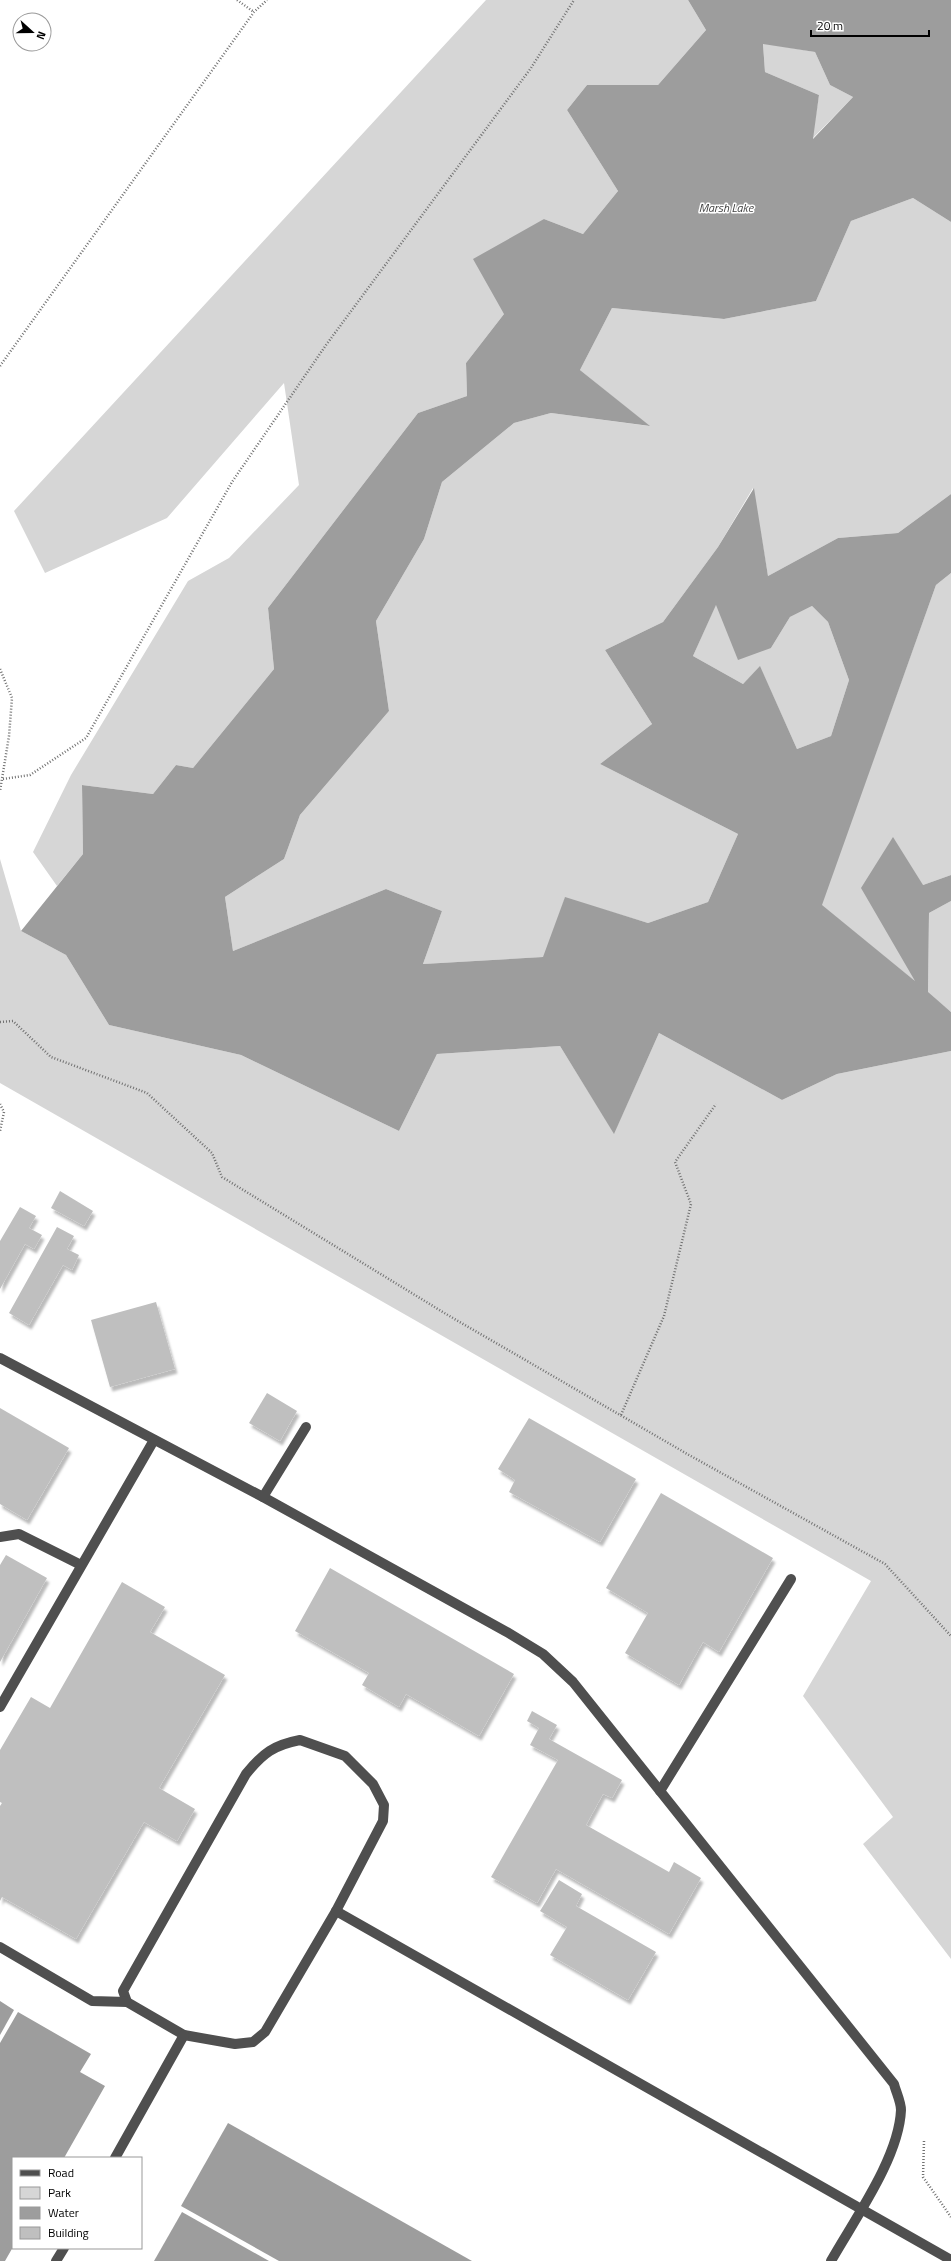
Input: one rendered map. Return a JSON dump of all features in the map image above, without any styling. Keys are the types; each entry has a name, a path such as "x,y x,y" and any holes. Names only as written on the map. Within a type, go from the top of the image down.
{"lane":[{"path":"0,1358 263,1498 507,1632 543,1654 573,1682 894,2084 901,2109 896,2142 861,2209 831,2261"},
{"path":"263,1498 306,1428"},
{"path":"0,1707 154,1440"},
{"path":"0,1537 19,1534 81,1565"},
{"path":"660,1791 791,1579"},
{"path":"0,1947 92,2001 127,2002 184,2035 235,2044 253,2042 265,2032 336,1911 383,1822 384,1804 373,1784 345,1756 300,1740 281,1744 260,1756 246,1774 131,1974 123,1991 127,2002"},
{"path":"336,1911 861,2209 911,2239 951,2260"},
{"path":"116,2157 184,2035"},
{"path":"56,2261 63,2249"}],"path":[{"path":"237,0 254,12"},
{"path":"0,366 254,12 268,0"},
{"path":"3,779 30,775 86,738 232,482 326,345 531,68 574,0"},
{"path":"0,670 12,698 3,779 0,791"},
{"path":"0,1022 13,1021 51,1058 147,1093 212,1153 222,1177 446,1314 885,1564 951,1636"},
{"path":"0,1104 4,1112 0,1131"},
{"path":"621,1415 664,1316 691,1204 675,1162 716,1104"}],"green space":[{"path":"486,0 688,0 706,30 658,85 587,85 567,110 618,191 583,234 544,219 504,314 466,363 467,396 418,413 268,608 274,669 193,768 176,765 153,794 82,785 83,854 57,886 33,852 71,775 188,581 229,558 299,485 284,383 167,518 45,573 14,511"},
{"path":"763,43 815,52 830,85 853,97 812,139 819,95 765,72"},
{"path":"913,198 951,222 951,494 898,533 838,538 768,576 753,488 718,547 663,622 605,650 652,724 600,764 738,834 708,902 648,923 565,898 544,957 423,964 442,911 386,889 233,951 225,897 284,859 300,815 389,711 376,621 424,539 442,482 514,423 551,413 649,426 580,370 612,308 724,319 816,301 851,221"},
{"path":"951,573 951,875 923,885 916,982 821,905 936,585"},
{"path":"716,604 771,648 790,617 812,606 828,622 849,680 831,736 797,749 760,667 743,684 693,656"},
{"path":"0,859 21,931 66,955 109,1025 241,1055 399,1131 437,1054 560,1046 614,1133 659,1033 782,1100 837,1074 951,1051 951,1959 863,1844 893,1817 803,1696 871,1581 0,1083"},
{"path":"951,901 951,1012 928,993 929,913"}],"water":[{"name":"Marsh Lake","path":"688,0 951,0 951,222 913,198 851,221 816,301 724,319 612,308 580,370 650,426 551,413 514,423 442,482 424,539 376,621 389,711 300,815 284,859 225,897 233,951 386,889 442,911 423,964 543,957 565,897 648,923 708,902 738,834 600,764 652,724 605,650 663,622 718,547 754,488 768,576 838,538 898,533 951,494 951,573 936,585 822,905 915,981 861,888 893,837 923,885 951,875 951,901 929,913 928,992 951,1012 951,1051 837,1074 782,1100 659,1033 614,1134 560,1046 437,1054 399,1131 241,1055 109,1025 66,955 21,931 83,854 82,785 153,794 176,765 193,768 274,669 268,608 418,413 467,396 466,363 504,314 473,259 544,219 583,234 618,191 567,110 587,85 658,85 706,30","holes":["763,44 815,52 830,85 853,97 813,139 819,95 765,72","716,605 738,660 771,648 790,617 812,606 828,622 849,680 831,736 797,749 760,666 743,684 693,656"]},
{"path":"0,2001 14,2010 0,2035"},
{"path":"18,2012 91,2054 80,2072 105,2086 65,2157 12,2157 12,2249 5,2261 0,2261 0,2043"},
{"path":"228,2123 472,2261 279,2261 181,2206"},
{"path":"182,2212 269,2261 154,2261"}],"building":[{"path":"60,1191 93,1211 84,1226 51,1208"},
{"path":"20,1207 36,1216 29,1228 42,1235 34,1249 25,1244 0,1289 0,1241"},
{"path":"57,1227 74,1236 67,1249 79,1255 72,1270 63,1265 29,1325 9,1313"},
{"path":"156,1302 175,1369 110,1387 91,1320"},
{"path":"267,1393 297,1411 280,1441 249,1423"},
{"path":"0,1408 69,1448 27,1520 0,1504"},
{"path":"529,1418 636,1479 600,1542 509,1492 515,1480 498,1469"},
{"path":"661,1493 773,1558 719,1652 703,1642 679,1685 625,1653 648,1613 606,1588"},
{"path":"6,1555 47,1578 0,1662 0,1565"},
{"path":"330,1568 514,1674 479,1736 406,1694 399,1707 362,1685 369,1673 295,1631"},
{"path":"122,1582 165,1607 150,1632 225,1675 159,1788 195,1809 177,1841 144,1822 76,1939 2,1897 0,1901 0,1806 2,1803 0,1802 0,1750 31,1697 50,1708"},
{"path":"532,1711 557,1725 549,1739 622,1780 612,1798 603,1794 586,1825 669,1872 674,1862 701,1878 669,1934 556,1869 537,1903 491,1877 558,1760 530,1745 539,1728 527,1721"},
{"path":"559,1880 582,1894 576,1906 656,1952 628,2000 550,1955 567,1927 540,1911"}]}
